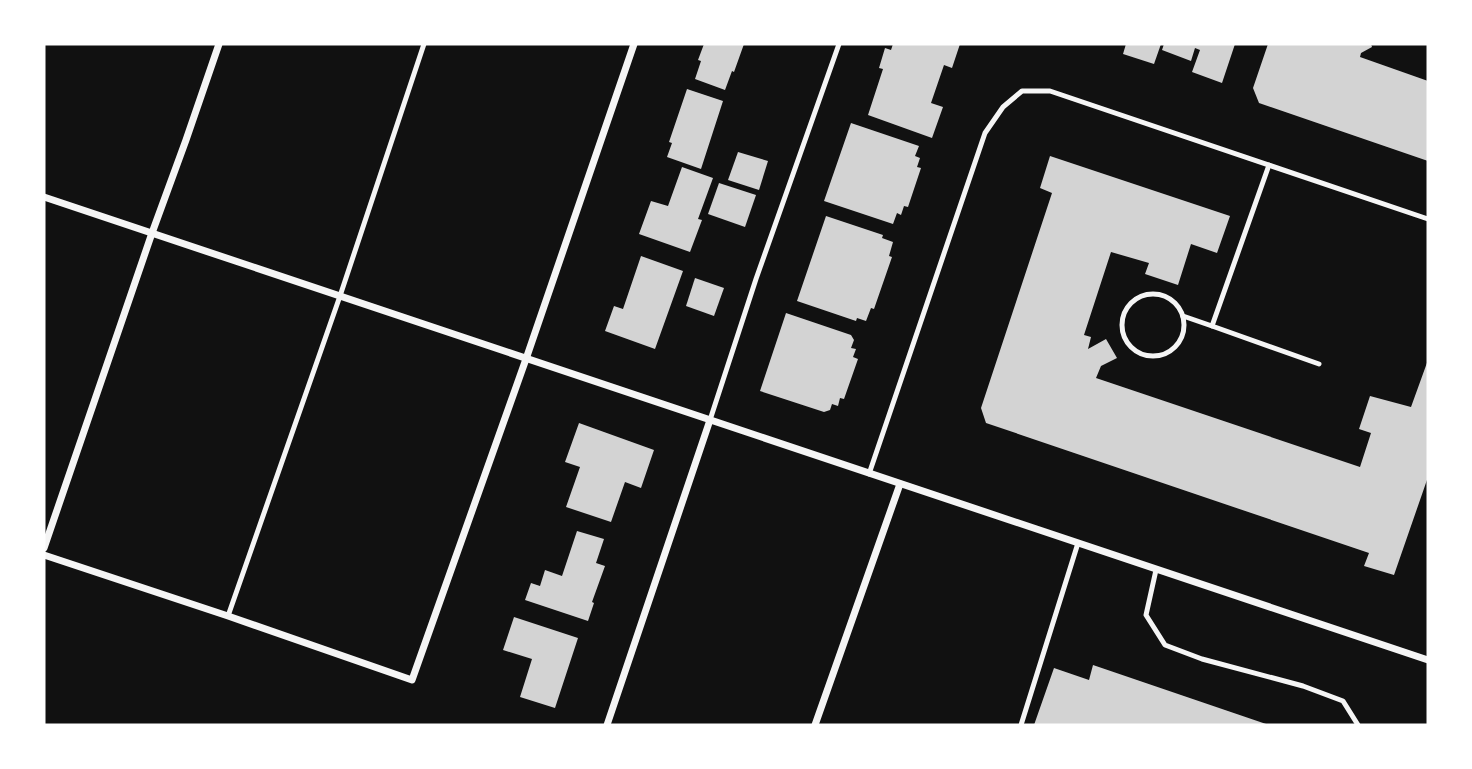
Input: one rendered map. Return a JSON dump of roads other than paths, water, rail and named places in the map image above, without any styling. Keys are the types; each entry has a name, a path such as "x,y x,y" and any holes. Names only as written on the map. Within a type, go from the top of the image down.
{"street":[{"path":"44,548 219,44"},
{"path":"44,555 412,680 634,44"},
{"path":"44,197 1428,660"},
{"path":"607,725 710,420"},
{"path":"815,725 900,484"}],"lane":[{"path":"229,616 424,44"},
{"path":"710,420 756,279 839,44"},
{"path":"869,474 985,133 1003,107 1022,92 1050,91 1428,219"},
{"path":"1212,326 1269,165"},
{"path":"1183,316 1182,336 1177,345 1160,356 1140,354 1125,340 1122,319 1126,309 1141,296 1161,295 1171,300 1183,316 1319,364"},
{"path":"1021,725 1078,543"},
{"path":"1156,570 1146,615 1165,645 1202,659 1343,701 1357,725"}]}
